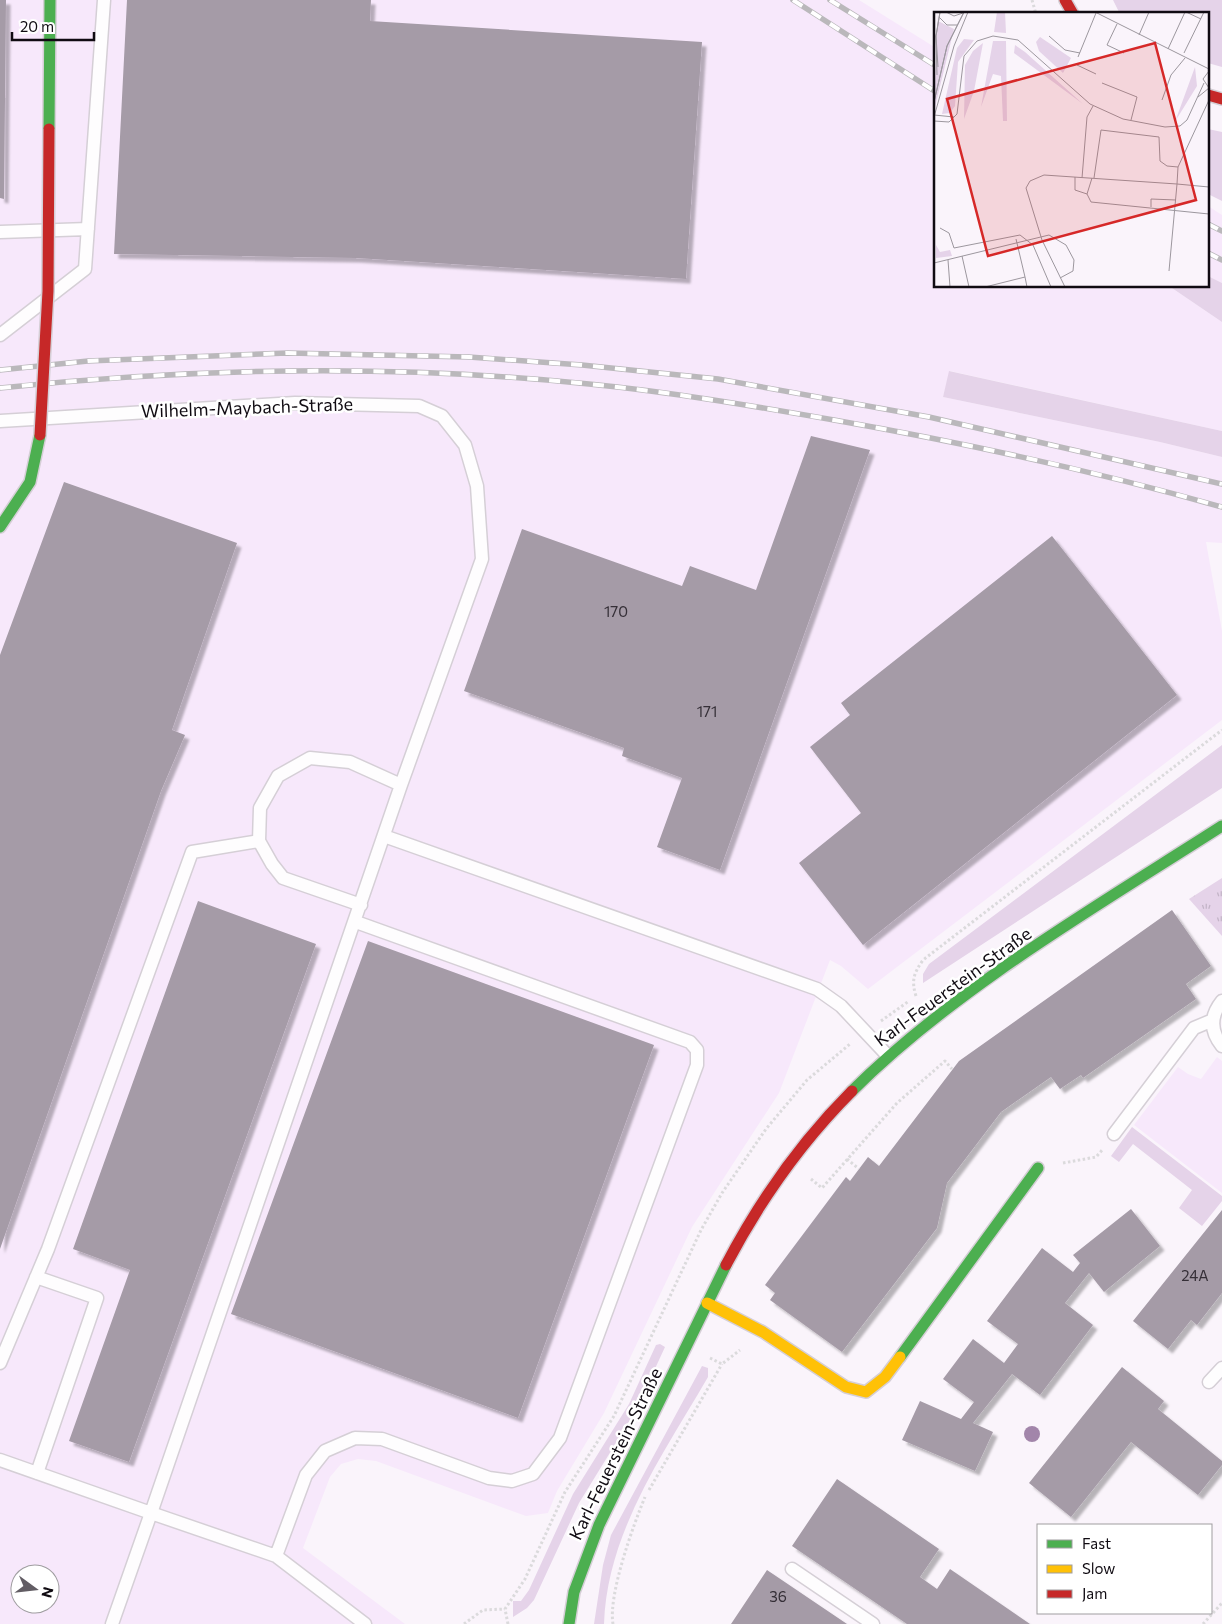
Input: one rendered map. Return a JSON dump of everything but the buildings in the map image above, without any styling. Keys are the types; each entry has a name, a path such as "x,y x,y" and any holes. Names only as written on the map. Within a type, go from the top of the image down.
{"street":[{"path":"0,527 30,482 40,435 48,291 50,0"},
{"path":"1065,0 1073,12"},
{"path":"1075,12 1079,0"},
{"name":"Karl-Feuerstein-Straße","path":"569,1624 574,1590 592,1540 615,1487 688,1347 707,1303 748,1226 789,1162 847,1095 888,1056 953,1005 1024,955 1222,826"},
{"path":"707,1303 763,1332 846,1387 866,1392 886,1377 1038,1168"}],"lane":[{"path":"0,335 85,269 104,0"},
{"path":"0,232 88,229"},
{"name":"Wilhelm-Maybach-Straße","path":"0,421 133,411 295,403 419,406 442,416 465,445 477,486 482,559 401,785"},
{"path":"112,1624 356,922 401,785 350,762 310,758 278,776 260,808 259,841 272,864 283,878 361,905"},
{"path":"384,836 817,989 842,1006 888,1056"},
{"path":"0,1363 36,1277 192,852 259,841"},
{"path":"276,1556 306,1475 325,1451 355,1438 382,1440 489,1478 512,1481 533,1474 560,1438 697,1065 696,1050 690,1042 356,922"},
{"path":"1222,1001 1216,1010 1213,1020 1213,1030 1222,1046"},
{"path":"1114,1134 1194,1028 1213,1020"},
{"path":"36,1277 97,1298 37,1473"},
{"path":"1209,1382 1222,1368"},
{"path":"0,1460 276,1556 364,1624"},
{"path":"792,1569 873,1624"}],"path":[{"path":"916,996 912,983 914,973 923,960 1222,730"},
{"path":"805,1175 822,1188 897,1103 945,1061 952,1069"},
{"path":"1038,1168 1096,1157 1114,1134"},
{"path":"758,1140 764,1144"},
{"path":"848,1159 859,1169"},
{"path":"508,1624 505,1609 525,1579 565,1492 614,1416 653,1331"},
{"path":"613,1624 611,1611 629,1539 646,1494 722,1364"},
{"path":"1203,1624 1222,1603"},
{"path":"464,1624 483,1610 505,1609"}],"shaded area":[{"path":"0,0 859,0 934,47 934,288 1172,288 1222,322 1222,431 950,371 943,397 1160,442 1222,457 1222,543 1206,542 1222,631 1222,720 868,989 841,966 830,960 779,1093 692,1227 604,1413 557,1491 548,1513 526,1516 376,1461 358,1459 341,1464 330,1477 303,1548 405,1624 0,1624"},
{"path":"1210,207 1222,215 1222,283 1210,277"},
{"path":"1217,1057 1222,1061 1222,1193 1134,1125 1178,1067 1188,1074 1201,1079"}],"green space":[{"path":"1113,0 1222,0 1222,67 1210,64 1210,12 1119,12"},
{"path":"1210,129 1222,132 1222,201 1210,195"},
{"path":"1210,277 1222,283 1222,322 1172,288 1210,288"},
{"path":"949,371 1222,431 1222,457 1160,442 943,397"},
{"path":"1222,745 1222,788 923,983 923,974 929,964"},
{"path":"1222,878 1222,936 1189,899"},
{"path":"1132,1127 1222,1196 1222,1201 1202,1226 1179,1208 1192,1190 1133,1144 1119,1162 1111,1156"},
{"path":"660,1344 665,1347 635,1412 579,1503 534,1600 527,1608 513,1617 513,1601 521,1601 529,1590 573,1494 629,1404 656,1345"},
{"path":"702,1366 708,1368 708,1377 657,1464 627,1525 615,1557 608,1590 604,1624 594,1624 603,1565 611,1535"}],"railway":[{"path":"793,0 934,91"},
{"path":"830,0 934,65"},
{"path":"1210,225 1222,231"},
{"path":"1210,254 1222,260"},
{"path":"0,370 88,361 288,353 469,357 582,365 718,379 929,417 1222,484"},
{"path":"0,388 146,376 294,371 442,373 589,384 743,405 932,438 1078,470 1222,507"}],"traffic: fast":[{"path":"49,129 50,0"},
{"path":"0,527 30,482 40,435"},
{"path":"852,1091 892,1053 982,983 1078,917 1222,826"},
{"path":"900,1357 1038,1168"},
{"path":"569,1624 574,1592 599,1525 726,1265"}],"traffic: slow":[{"path":"707,1303 763,1332 846,1387 866,1392 885,1377 900,1357"}],"traffic: jam":[{"path":"1065,0 1072,12"},
{"path":"1210,96 1222,99"},
{"path":"40,435 48,291 49,129"},
{"path":"726,1265 767,1195 799,1151 833,1110 852,1091"}]}
